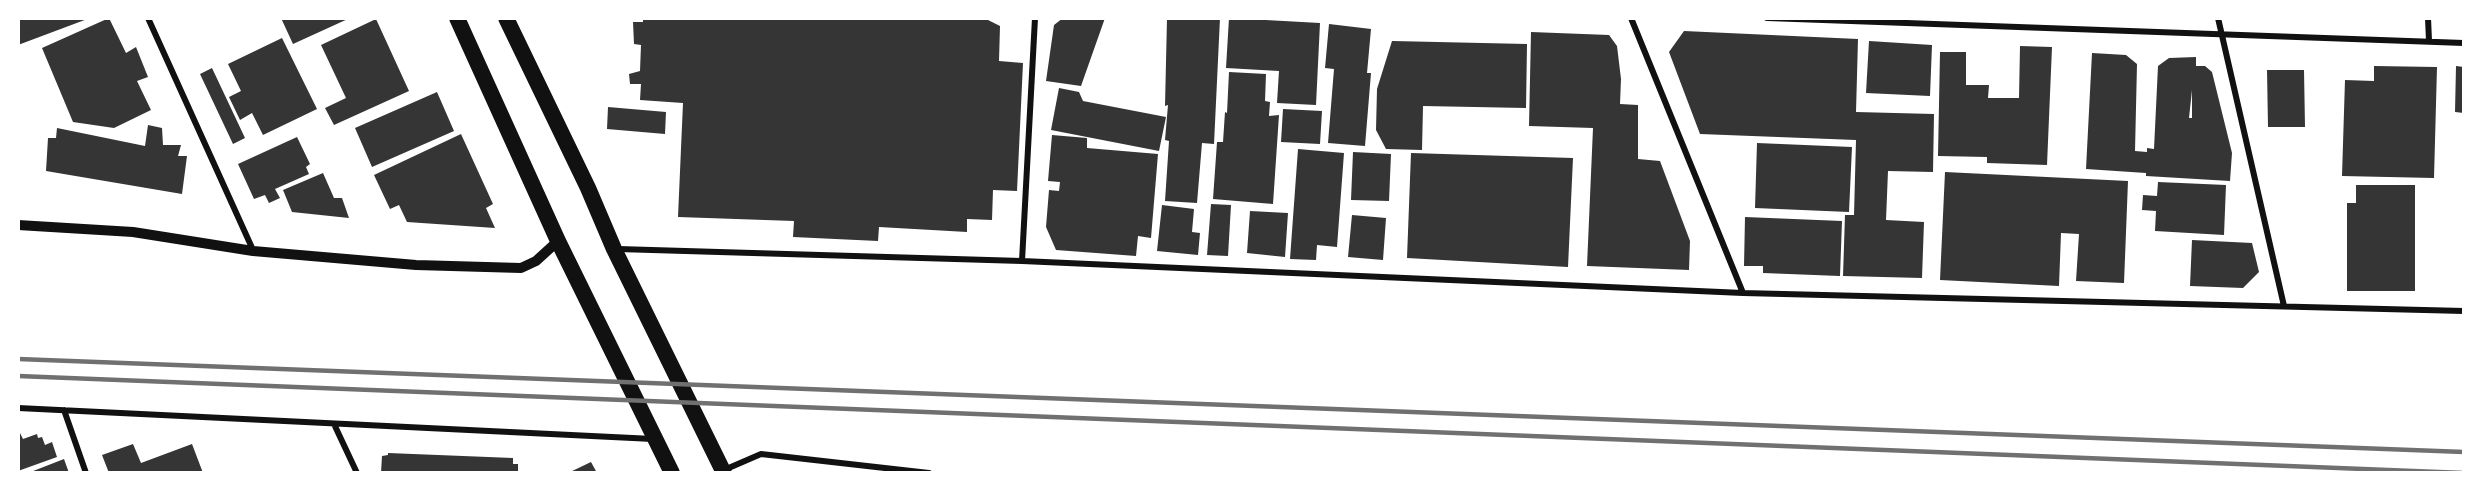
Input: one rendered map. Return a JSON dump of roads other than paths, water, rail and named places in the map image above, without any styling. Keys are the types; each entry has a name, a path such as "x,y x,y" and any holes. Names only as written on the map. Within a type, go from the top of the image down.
{"highway":[{"path":"457,18 558,241 672,473"},
{"path":"506,18 614,249 724,472"}],"street":[{"path":"148,18 253,251"},
{"path":"1022,261 1035,18"},
{"path":"1631,18 1743,293"},
{"path":"1767,18 1878,20 2464,43"},
{"path":"2218,18 2284,306"},
{"path":"2428,18 2429,41"},
{"path":"18,225 133,232 253,251 416,265 521,268 536,261 558,241"},
{"path":"614,249 1022,261 1743,293 2464,311"},
{"path":"18,408 657,439"},
{"path":"64,410 86,473"},
{"path":"334,424 357,473"},
{"path":"724,472 760,454 929,473"}],"railway":[{"path":"18,359 2464,452"},
{"path":"18,376 2464,473"}]}
